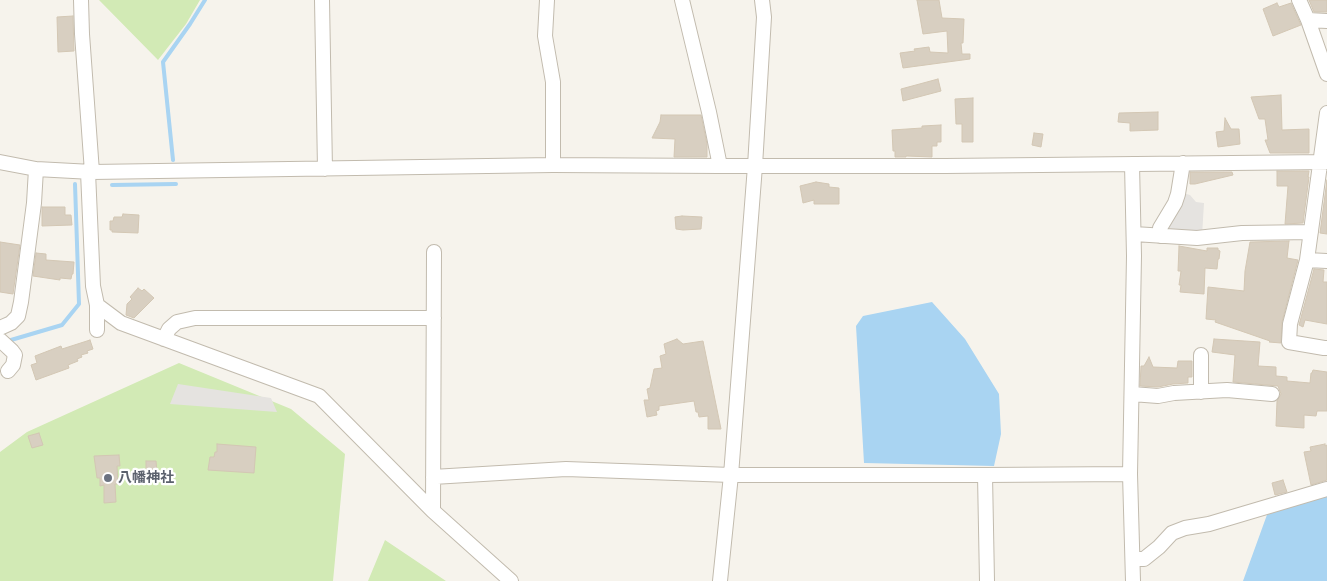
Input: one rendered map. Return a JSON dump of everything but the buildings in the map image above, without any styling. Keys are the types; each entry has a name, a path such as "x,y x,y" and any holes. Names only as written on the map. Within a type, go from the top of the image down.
{"street":[{"path":"81,0 90,172 93,286 97,305 97,330"},
{"path":"322,0 325,169"},
{"path":"547,0 545,36 553,82 553,165"},
{"path":"682,0 720,166"},
{"path":"720,581 731,475 755,166 764,17 762,0"},
{"path":"1300,0 1327,74"},
{"path":"1308,20 1327,21"},
{"path":"1327,113 1324,162 1307,260 1290,324 1288,342 1327,348"},
{"path":"0,162 36,169 90,172 553,165 755,166 1324,162"},
{"path":"1160,236 1160,228 1175,203 1178,194 1182,163"},
{"path":"1132,164 1134,234 1130,474 1133,581"},
{"path":"0,328 11,323 18,316 34,203 36,169"},
{"path":"1134,234 1198,238 1242,233 1311,232"},
{"path":"433,510 434,252"},
{"path":"1307,260 1327,261"},
{"path":"97,305 121,323 318,396 433,510 511,581"},
{"path":"164,339 169,329 177,322 195,318 434,318"},
{"path":"0,340 19,358 8,371"},
{"path":"1201,355 1201,392"},
{"path":"1132,394 1158,396 1174,393 1227,390 1272,394"},
{"path":"433,478 566,469 731,475 1130,474"},
{"path":"985,475 987,581"},
{"path":"1133,559 1144,558 1159,547 1172,533 1185,528 1209,524 1327,489"}],"green space":[{"path":"99,0 200,0 186,24 158,60"},
{"path":"179,363 291,409 345,454 333,581 0,581 0,452 27,432"},
{"path":"385,540 446,581 368,581"}],"shaded area":[{"path":"1183,193 1190,195 1196,202 1204,203 1202,236 1167,234 1167,221"},
{"path":"178,384 271,398 277,412 170,404"}],"water":[{"path":"932,302 965,339 999,394 1001,434 994,466 864,463 856,326 863,316"},
{"path":"1327,495 1327,581 1243,581 1268,512"}],"waterway":[{"path":"173,160 163,62 205,0"},
{"path":"11,340 62,325 79,304 75,184"},
{"path":"112,185 176,184"}],"place":[{"name":"八幡神社","path":"108,478"}]}
